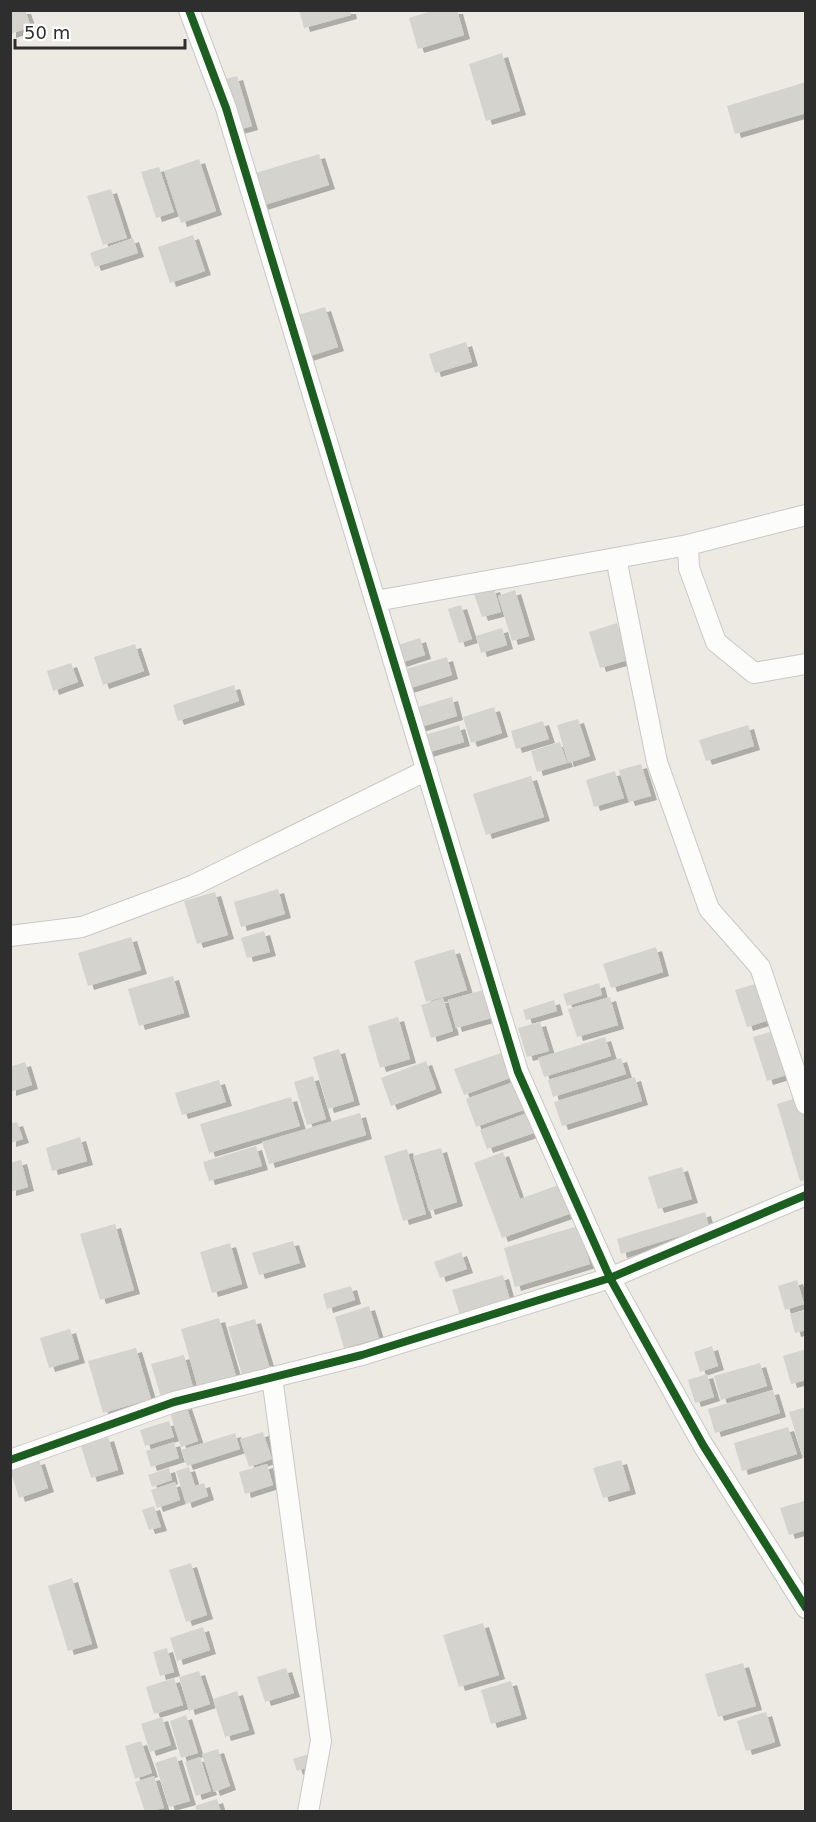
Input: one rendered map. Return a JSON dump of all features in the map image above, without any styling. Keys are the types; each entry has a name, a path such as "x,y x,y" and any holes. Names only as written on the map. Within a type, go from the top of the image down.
{"street":[{"path":"189,10 226,108 518,1072 610,1278 704,1445 806,1608"},
{"path":"376,601 688,545 806,514"},
{"path":"688,545 689,568 716,642 754,674 806,664"},
{"path":"616,558 657,762 709,909 760,967 806,1104"},
{"path":"10,936 82,927 194,885 428,770"},
{"path":"10,1460 174,1402 362,1355 610,1278 806,1195"},
{"path":"272,1377 321,1741 308,1812"}],"building":[{"path":"10,10 25,10 31,27 10,34"},
{"path":"299,10 350,10 351,15 304,28"},
{"path":"435,10 457,10 464,35 418,49 409,18"},
{"path":"502,53 520,111 486,121 469,64"},
{"path":"237,76 252,126 234,131 218,81"},
{"path":"806,82 806,113 735,134 727,106"},
{"path":"319,154 329,185 255,208 245,176"},
{"path":"199,159 216,211 181,223 164,171"},
{"path":"159,167 174,212 156,218 141,172"},
{"path":"111,189 127,238 103,245 87,196"},
{"path":"193,235 205,271 170,283 158,247"},
{"path":"133,238 138,253 95,267 90,253"},
{"path":"325,307 338,347 307,357 295,316"},
{"path":"466,342 472,362 435,373 429,354"},
{"path":"494,588 501,612 482,617 474,594"},
{"path":"515,590 529,636 512,641 498,596"},
{"path":"461,605 472,639 459,643 448,609"},
{"path":"617,623 628,660 600,668 589,632"},
{"path":"502,628 507,645 481,653 476,636"},
{"path":"420,638 425,655 394,665 389,648"},
{"path":"135,644 144,671 103,685 94,657"},
{"path":"447,657 452,675 401,691 396,672"},
{"path":"71,663 78,682 53,691 47,671"},
{"path":"234,685 239,701 178,721 173,705"},
{"path":"452,697 457,716 411,730 405,711"},
{"path":"494,707 502,733 471,743 463,717"},
{"path":"578,719 590,756 568,763 557,725"},
{"path":"543,721 549,739 516,749 511,731"},
{"path":"459,725 464,742 423,754 418,737"},
{"path":"748,725 754,746 706,761 699,740"},
{"path":"560,742 567,763 537,772 531,751"},
{"path":"641,764 651,796 629,802 619,770"},
{"path":"615,771 624,798 594,807 586,780"},
{"path":"531,776 544,817 486,835 473,794"},
{"path":"278,889 285,914 241,927 234,902"},
{"path":"215,892 228,935 197,944 184,901"},
{"path":"264,931 270,952 247,958 241,938"},
{"path":"131,937 141,970 88,986 78,953"},
{"path":"656,947 663,972 611,988 603,964"},
{"path":"454,949 467,990 426,1002 414,961"},
{"path":"173,976 184,1013 139,1026 128,989"},
{"path":"762,982 773,1019 747,1027 735,990"},
{"path":"599,983 602,995 567,1006 563,994"},
{"path":"483,990 491,1018 456,1028 448,1000"},
{"path":"610,997 618,1025 577,1037 568,1009"},
{"path":"443,998 453,1031 431,1038 421,1005"},
{"path":"554,1000 557,1011 526,1020 523,1010"},
{"path":"398,1017 410,1059 380,1068 368,1026"},
{"path":"540,1022 549,1051 527,1057 518,1028"},
{"path":"777,1030 790,1074 767,1081 753,1037"},
{"path":"605,1037 611,1056 544,1077 538,1058"},
{"path":"339,1049 354,1101 328,1109 313,1057"},
{"path":"504,1052 513,1077 464,1095 454,1069"},
{"path":"621,1058 626,1074 553,1097 548,1080"},
{"path":"426,1061 436,1089 391,1106 381,1078"},
{"path":"25,1062 32,1085 10,1092 10,1067"},
{"path":"313,1076 326,1119 307,1125 294,1082"},
{"path":"635,1077 642,1101 562,1126 554,1102"},
{"path":"219,1080 226,1102 182,1115 175,1093"},
{"path":"519,1080 529,1108 476,1127 466,1099"},
{"path":"291,1097 300,1126 209,1153 200,1124"},
{"path":"800,1097 806,1114 806,1180 800,1181 777,1104"},
{"path":"530,1112 537,1132 487,1149 480,1130"},
{"path":"360,1113 366,1135 269,1164 262,1142"},
{"path":"17,1122 23,1139 10,1143 10,1124"},
{"path":"80,1137 87,1161 52,1171 46,1148"},
{"path":"256,1146 262,1166 209,1181 203,1162"},
{"path":"441,1148 457,1202 429,1211 413,1156"},
{"path":"407,1149 426,1214 403,1221 384,1156"},
{"path":"503,1152 520,1199 561,1184 572,1213 502,1238 474,1163"},
{"path":"21,1160 28,1187 10,1192 10,1163"},
{"path":"682,1167 692,1199 658,1209 648,1177"},
{"path":"705,1212 709,1227 621,1254 617,1239"},
{"path":"115,1224 134,1290 100,1300 80,1234"},
{"path":"578,1226 590,1264 515,1287 504,1248"},
{"path":"293,1241 300,1263 259,1275 252,1253"},
{"path":"230,1243 242,1284 212,1293 200,1252"},
{"path":"461,1252 467,1269 440,1278 434,1262"},
{"path":"503,1275 510,1300 460,1315 452,1290"},
{"path":"797,1280 804,1304 785,1310 778,1286"},
{"path":"351,1286 355,1300 327,1309 323,1294"},
{"path":"369,1306 379,1338 344,1348 335,1317"},
{"path":"806,1310 806,1330 795,1333 790,1314"},
{"path":"219,1318 236,1376 198,1388 181,1329"},
{"path":"255,1319 270,1369 243,1378 228,1327"},
{"path":"70,1329 79,1359 49,1368 40,1338"},
{"path":"712,1346 718,1366 700,1372 694,1352"},
{"path":"136,1348 151,1399 103,1413 88,1361"},
{"path":"806,1349 806,1380 791,1384 783,1356"},
{"path":"184,1355 193,1387 161,1397 151,1364"},
{"path":"760,1363 767,1386 721,1400 714,1376"},
{"path":"707,1374 714,1397 695,1403 688,1380"},
{"path":"773,1390 780,1413 715,1433 708,1409"},
{"path":"186,1405 198,1441 181,1447 169,1410"},
{"path":"806,1407 806,1457 803,1458 789,1412"},
{"path":"169,1421 174,1437 145,1446 140,1430"},
{"path":"788,1427 797,1454 742,1471 734,1443"},
{"path":"263,1432 272,1459 249,1467 240,1439"},
{"path":"235,1433 240,1449 187,1466 181,1450"},
{"path":"108,1437 118,1470 91,1478 81,1446"},
{"path":"174,1442 179,1458 151,1467 146,1451"},
{"path":"39,1460 48,1488 19,1498 10,1469"},
{"path":"621,1460 630,1490 603,1498 593,1468"},
{"path":"267,1464 273,1485 245,1494 239,1472"},
{"path":"189,1467 195,1486 204,1483 208,1496 186,1504 176,1471"},
{"path":"169,1468 172,1480 152,1487 148,1475"},
{"path":"175,1482 180,1500 157,1508 151,1490"},
{"path":"804,1501 806,1530 789,1535 780,1508"},
{"path":"154,1506 161,1527 149,1530 142,1510"},
{"path":"191,1563 207,1615 186,1622 169,1570"},
{"path":"72,1578 92,1644 68,1651 48,1586"},
{"path":"483,1623 499,1675 459,1687 443,1635"},
{"path":"203,1627 210,1650 177,1661 170,1638"},
{"path":"167,1648 174,1672 160,1676 153,1652"},
{"path":"743,1663 756,1706 718,1717 705,1674"},
{"path":"286,1668 294,1693 265,1702 257,1677"},
{"path":"199,1671 210,1704 189,1711 179,1677"},
{"path":"174,1678 183,1705 154,1714 146,1687"},
{"path":"511,1681 521,1715 491,1724 481,1690"},
{"path":"237,1691 249,1730 225,1737 213,1699"},
{"path":"766,1712 775,1742 746,1751 737,1721"},
{"path":"186,1715 198,1753 181,1758 170,1721"},
{"path":"162,1717 171,1745 150,1752 141,1724"},
{"path":"141,1741 152,1773 135,1779 125,1746"},
{"path":"218,1749 230,1786 214,1792 202,1754"},
{"path":"312,1753 315,1765 297,1771 293,1759"},
{"path":"176,1756 190,1801 169,1807 155,1763"},
{"path":"200,1757 211,1791 196,1796 185,1762"},
{"path":"154,1776 164,1808 145,1812 135,1782"},
{"path":"217,1799 221,1812 197,1812 195,1806"}],"cycle path":[{"path":"189,10 226,108 518,1072 610,1278 703,1445 806,1608"},
{"path":"10,1460 174,1402 362,1355 610,1278 806,1195"}]}
